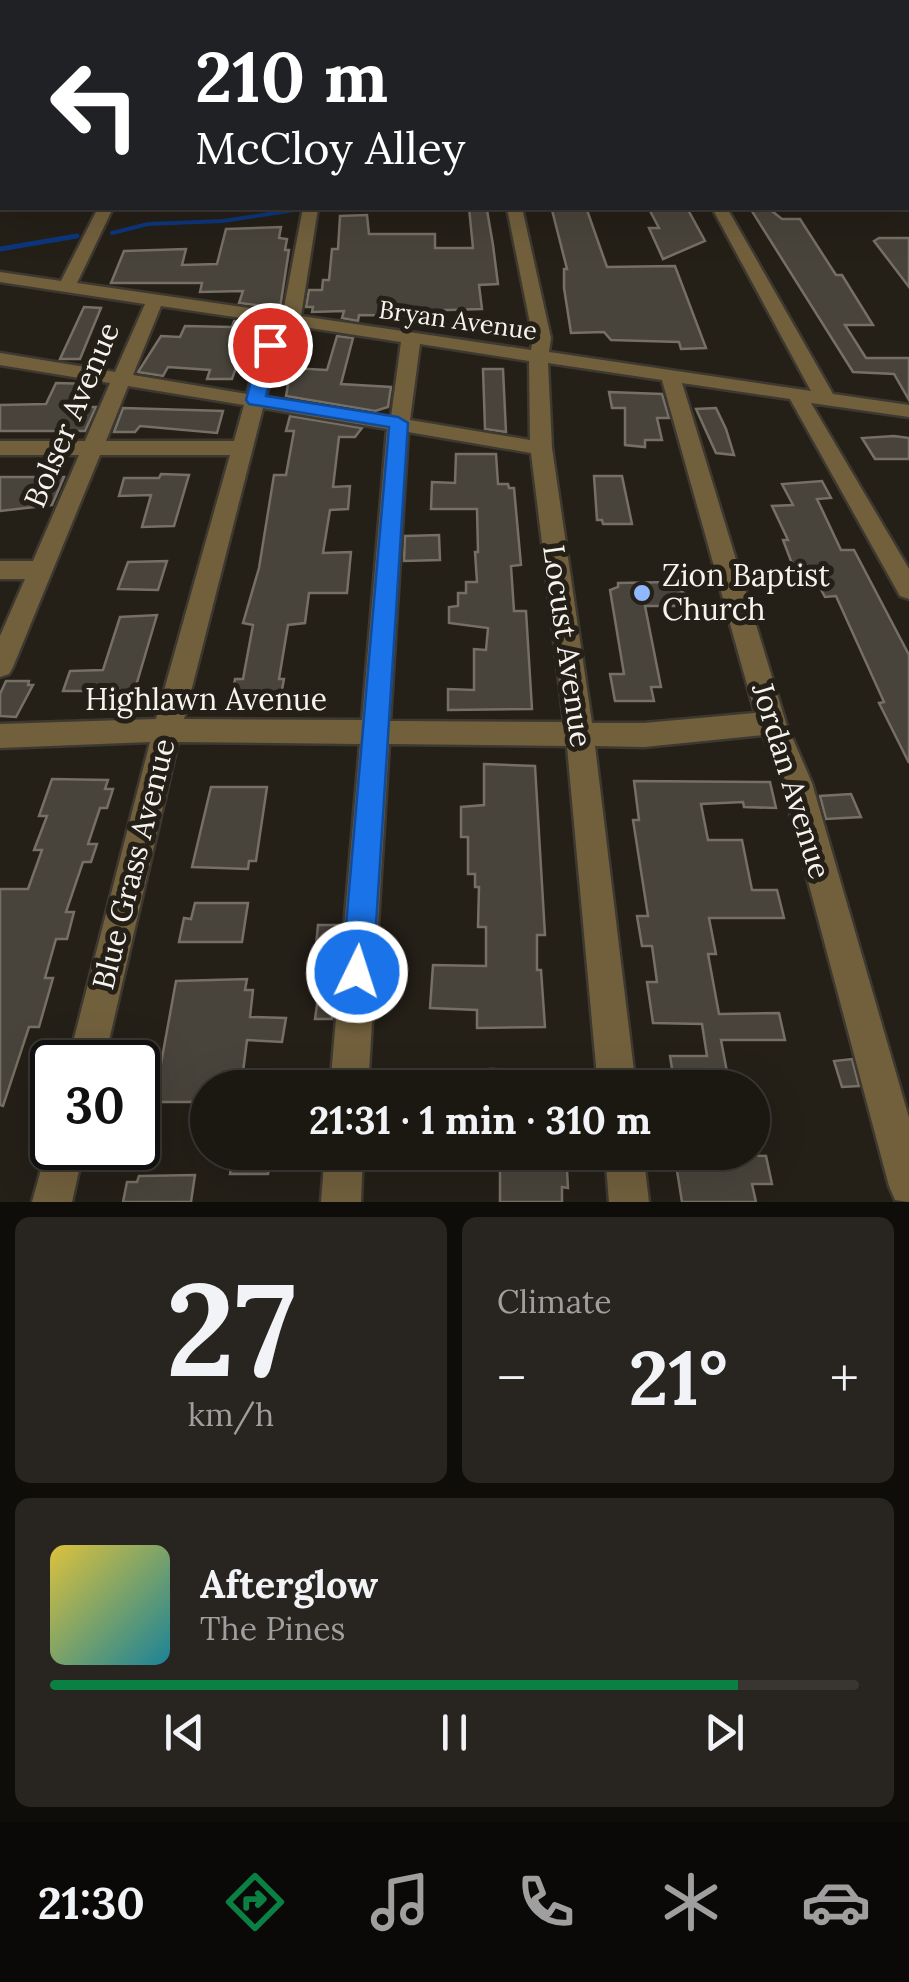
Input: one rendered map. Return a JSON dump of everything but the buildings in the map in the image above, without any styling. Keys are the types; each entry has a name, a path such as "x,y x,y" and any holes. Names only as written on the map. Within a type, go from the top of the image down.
{"street":[{"path":"67,286 104,210"},
{"name":"Blue Grass Avenue","path":"91,1040 166,730 240,448 284,319 311,210"},
{"name":"Locust Avenue","path":"515,210 538,313 541,448 580,735 615,1070"},
{"path":"721,210 825,398"},
{"name":"Bryan Avenue","path":"0,277 909,410"},
{"name":"Bolser Avenue","path":"0,666 155,300"},
{"path":"350,1070 372,732 398,423 403,414 411,338"},
{"path":"0,359 541,448"},
{"name":"Jordan Avenue","path":"670,376 772,723 797,783 909,1186"},
{"path":"797,395 909,590"},
{"path":"0,448 240,448"},
{"path":"0,570 38,570"},
{"name":"Highlawn Avenue","path":"0,736 166,730 580,735 678,733 772,723"},
{"path":"52,1202 60,1170"},
{"path":"341,1202 343,1170"},
{"path":"626,1170 629,1202"}],"waterway":[{"path":"112,233 148,224 223,221 295,210"},
{"path":"0,249 77,236 71,237"}],"place":[{"name":"Zion Baptist Church","path":"642,593"}],"route":[{"path":"270,345 256,400 398,423 357,972"}]}
